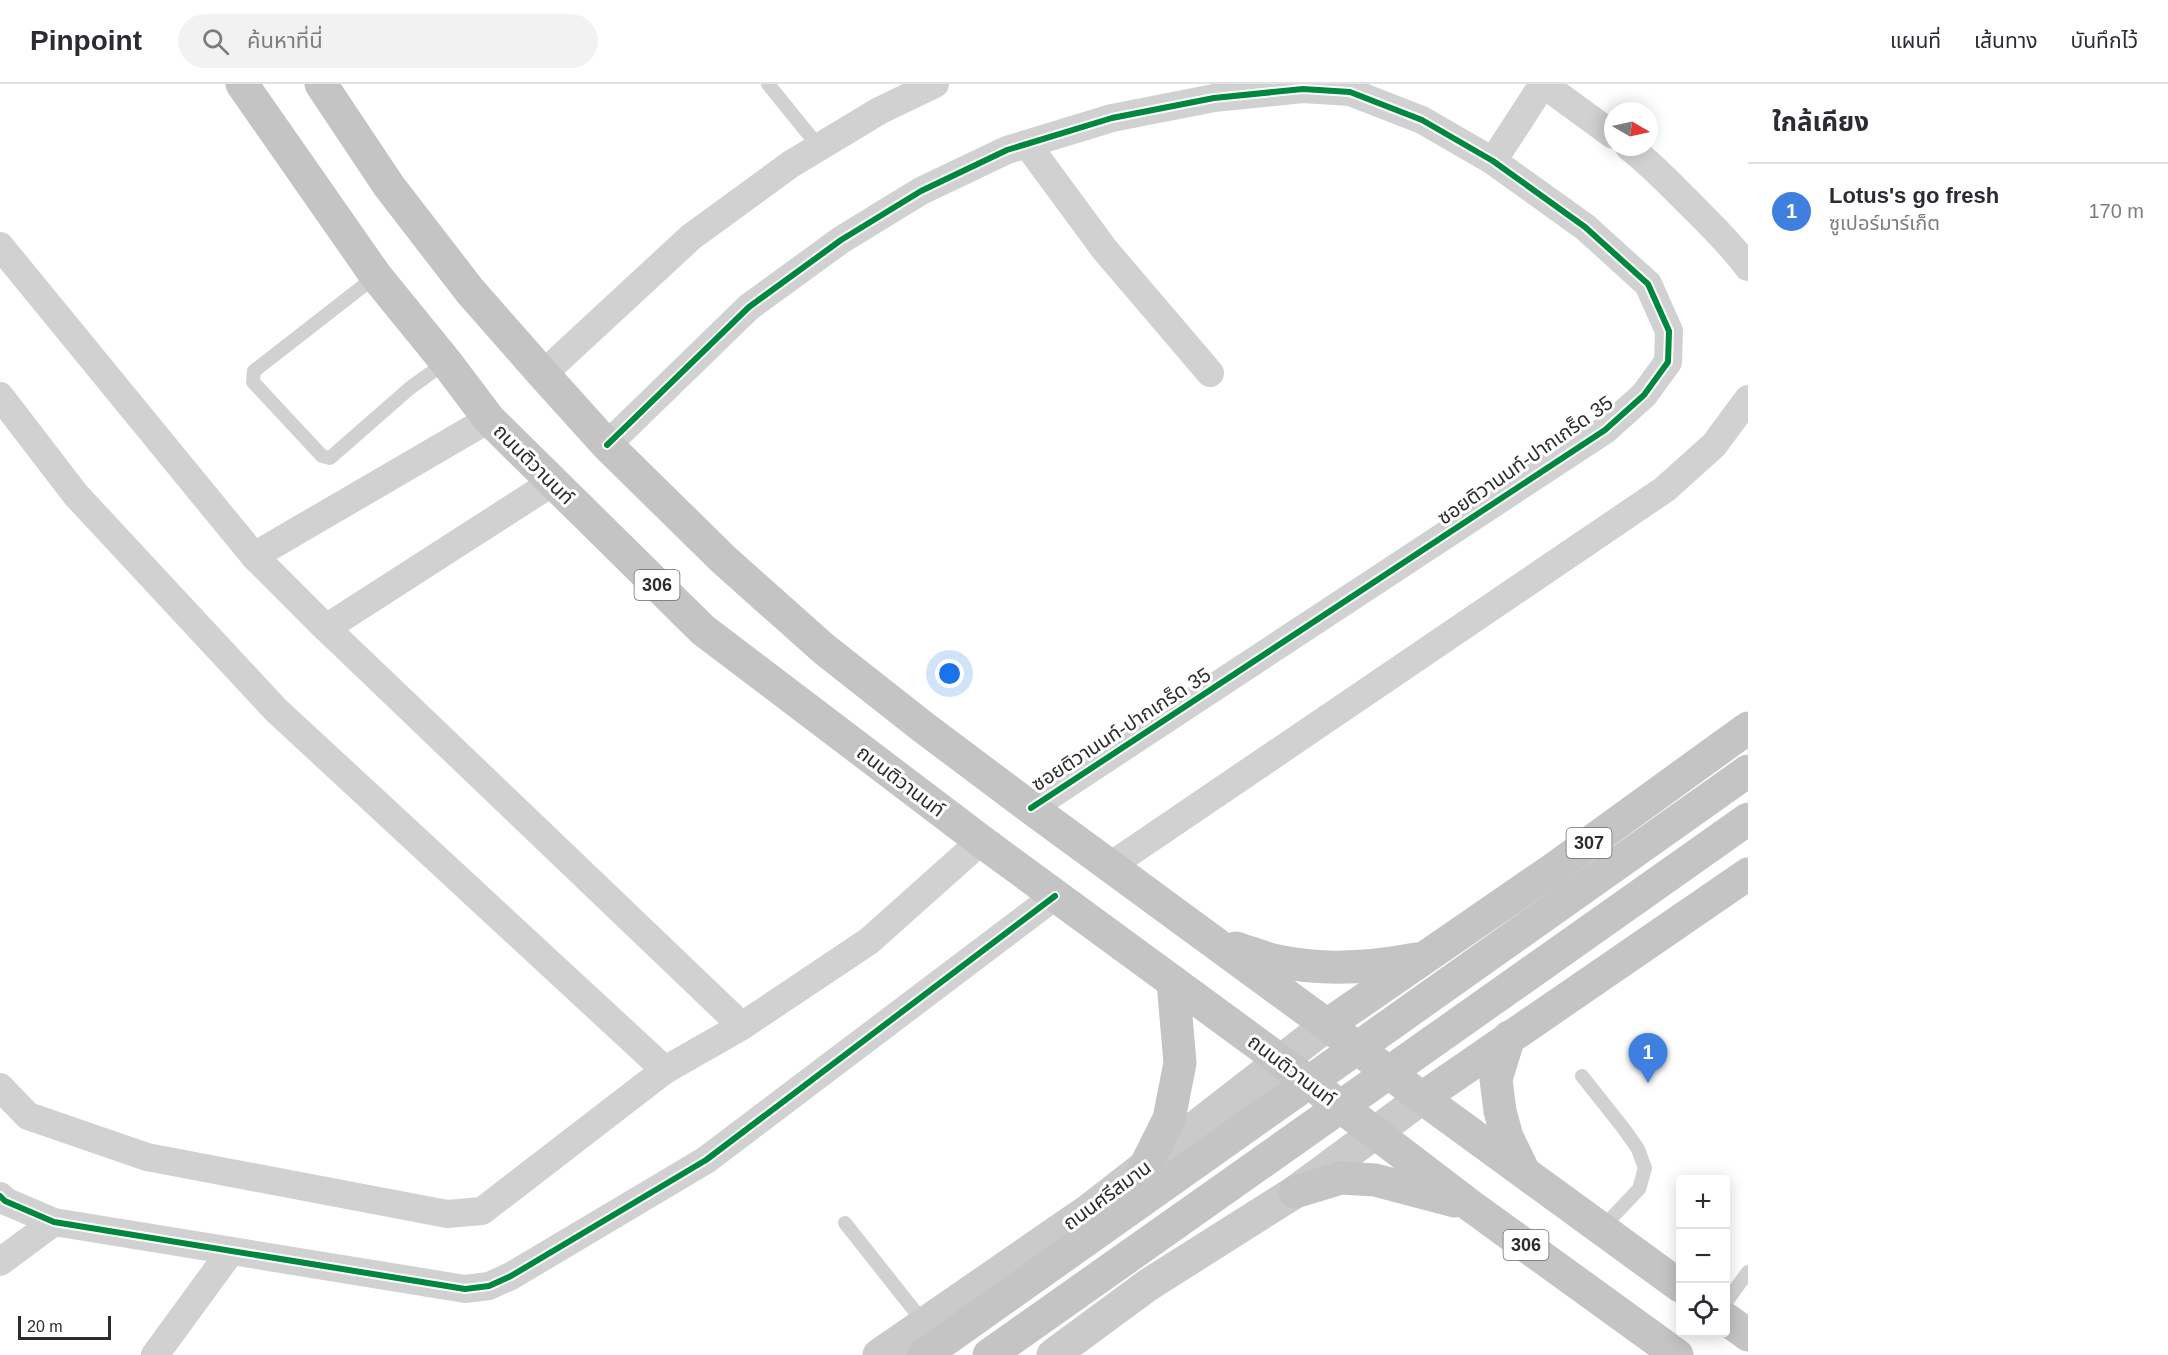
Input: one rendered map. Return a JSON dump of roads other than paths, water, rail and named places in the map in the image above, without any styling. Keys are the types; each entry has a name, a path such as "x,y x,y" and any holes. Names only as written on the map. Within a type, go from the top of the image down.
{"main road":[{"name":"ถนนติวานนท์","path":"243,84 376,276 489,419 703,630 981,842 1281,1060 1471,1206 1677,1355"},
{"path":"321,84 388,186 470,291 543,374 607,445 723,559 824,649 1031,808 1676,1283"},
{"name":"307","path":"1327,1025 1552,870 1748,728"},
{"path":"924,1339 1748,771"},
{"path":"989,1355 1748,819"},
{"path":"1552,870 1545,908 1550,944 1562,956 1575,961 1616,965"},
{"path":"1053,1355 1148,1286 1295,1192 1422,1098 1748,874"},
{"path":"1212,940 1276,961 1315,966 1348,968 1383,965 1429,956"},
{"path":"1144,1169 1169,1119 1180,1063 1173,982"},
{"name":"ถนนศรีสมาน","path":"879,1355 924,1339 1327,1025"},
{"path":"1509,1037 1496,1079 1500,1111 1507,1137 1524,1172"},
{"path":"1295,1192 1341,1178 1375,1180 1471,1206"},
{"path":"1089,1210 1114,1209 1131,1213 1144,1221 1153,1236 1148,1286"},
{"path":"1730,1322 1748,1335"}],"street":[{"path":"543,374 691,237 791,164 879,111 935,84"},
{"path":"1493,161 1543,84 1604,128"},
{"name":"ซอยติวานนท์-ปากเกร็ด 35","path":"607,445 749,307 841,240 921,191 1007,150 1112,118 1215,98 1303,89 1350,92 1422,120 1493,161 1585,227 1648,284 1669,331 1668,362 1644,395 1605,430 1031,808"},
{"path":"1027,144 1105,250 1210,373"},
{"path":"1641,156 1744,250"},
{"path":"0,246 254,556 326,628 742,1026"},
{"path":"0,396 76,495 276,710 665,1070"},
{"path":"1110,866 1665,489 1714,445 1748,399"},
{"path":"254,556 489,419"},
{"path":"326,628 553,482"},
{"path":"0,1087 28,1116 147,1157 447,1214 482,1210 665,1070 742,1026 869,941 981,842"},
{"path":"2,1201 54,1222 465,1288 489,1286 511,1276 706,1160 1055,896"},
{"path":"0,1262 54,1222"},
{"path":"155,1355 231,1251"}],"lane":[{"path":"768,84 819,147"},
{"path":"376,276 254,371 253,382 322,456 330,458 410,388 446,362"},
{"path":"1582,1076 1638,1149 1645,1168 1639,1189 1602,1228"},
{"path":"845,1223 924,1339"},
{"path":"1730,1295 1748,1272"}],"place":[{"name":"Lotus's go fresh","path":"1648,1083"}]}
